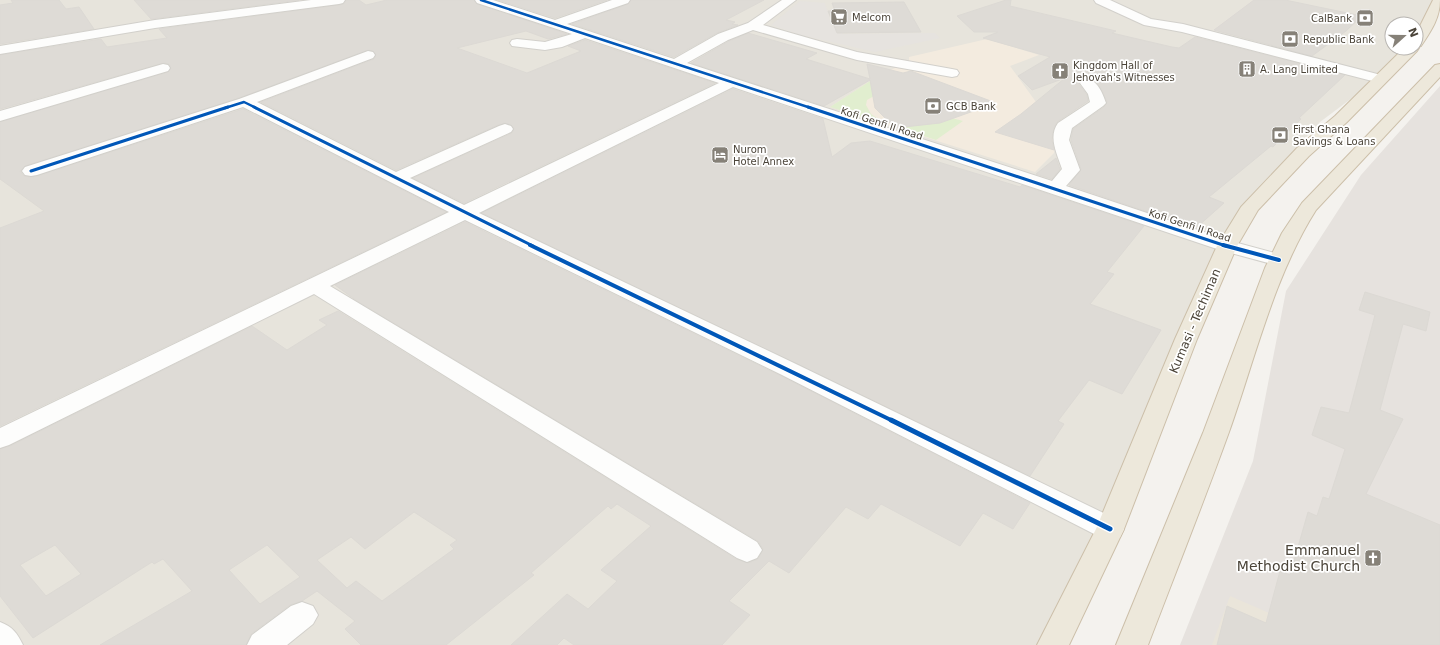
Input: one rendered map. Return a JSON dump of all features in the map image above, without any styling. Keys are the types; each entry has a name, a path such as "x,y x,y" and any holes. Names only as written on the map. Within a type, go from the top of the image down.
{"highway":[{"path":"1424,32 1439,0"},
{"name":"Kumasi - Techiman","path":"1053,645 1110,529 1186,338 1227,246 1250,207 1269,185 1303,152 1341,119 1404,56"},
{"path":"1132,645 1216,433 1279,260 1292,233 1310,207 1440,68"}],"street":[{"path":"0,50 154,24 298,3 338,0"},
{"name":"Kofi Genfi II Road","path":"481,0 1055,188 1227,246 1279,260"},
{"path":"555,24 624,0"},
{"path":"674,64 723,37 753,26 790,0"},
{"path":"1100,0 1148,22 1183,28 1380,79"},
{"path":"753,26 845,53 952,73"},
{"path":"517,43 545,46 557,44 585,34"},
{"path":"31,171 244,102 368,55"},
{"path":"0,116 163,68"},
{"path":"0,439 316,286 730,82"},
{"path":"1055,188 1071,170 1061,140 1064,126 1098,103 1096,93 1087,82"},
{"path":"244,102 465,213 790,370 1110,529"},
{"path":"396,178 505,129"},
{"path":"316,286 747,550"},
{"path":"263,645 302,615"},
{"path":"0,636 7,645"}],"shaded area":[{"path":"0,0 1438,0 1424,23 1424,16 1384,16 1384,56 1395,56 1380,77 1320,122 1273,173 1226,233 1053,645 0,645"},
{"path":"800,1 825,3 832,26 839,26 843,34 935,33 940,38 875,52 801,35 771,25"},
{"path":"987,39 1039,55 1010,66 1041,109 1054,121 1054,153 1035,172 830,107 881,74 909,62 909,57"},
{"path":"1440,86 1440,645 1180,645 1253,461 1286,291 1361,175"},
{"path":"1230,596 1343,645 1212,645"}],"green space":[{"path":"881,74 881,92 867,100 866,105 871,114 878,119 865,118 830,107"},
{"path":"952,118 963,121 936,140 902,129 902,126 934,123 946,121"}],"building":[{"path":"11,0 59,0 66,9 79,7 94,29 0,44 0,5 13,3"},
{"path":"134,0 299,0 151,19"},
{"path":"346,0 359,0 366,5 387,0 474,0 477,4 567,34 548,39 526,31 457,48 527,73 581,51 568,46 585,40 715,83 464,203 413,178 512,133 514,128 511,125 505,123 498,125 396,170 261,102 374,59 376,54 373,51 368,50 239,98 25,166 20,171 24,176 37,176 243,109 446,212 0,426 0,228 44,211 0,179 0,122 168,72 171,69 169,64 163,63 0,109 0,55 101,39 107,47 167,38 159,29 339,5 344,4"},
{"path":"498,0 607,0 555,18"},
{"path":"631,0 764,0 726,20 735,22 732,24 738,25 717,33 674,57 572,24 628,4"},
{"path":"1006,0 1011,0 1010,6 1116,31 1112,33 1172,47 1179,48 1195,37 1345,75 1299,118 1301,119 1273,147 1271,146 1209,197 1224,203 1196,228 1155,212 1154,214 1069,185 1081,169 1071,140 1073,129 1104,107 1107,102 1099,85 1092,79 1082,79 1078,83 1087,95 1088,101 1057,122 1054,128 1052,140 1054,150 995,132 1021,114 1065,78 1032,90 1018,76 1050,57 983,38 998,32 974,32 957,16"},
{"path":"1254,0 1285,0 1362,16 1346,31 1312,56 1214,30"},
{"path":"904,2 921,32 837,33 828,11 835,11 832,3"},
{"path":"748,33 817,53 806,59 870,79 867,64 903,73 911,71 996,103 940,123 895,128 875,108 870,80 824,106 691,63 729,41"},
{"path":"733,89 823,119 832,157 851,143 870,141 1020,187 1022,185 1144,226 1107,272 1114,274 1090,304 1161,330 1122,394 1089,380 1058,421 1064,424 1030,476 482,213"},
{"path":"1056,158 1060,169 1052,179 1036,174"},
{"path":"465,222 781,376 1030,503 1013,529 983,513 960,546 881,504 868,519 846,507 789,573 769,561 729,601 750,615 722,645 574,645 564,638 557,645 511,645 567,594 588,609 617,581 601,570 651,526 617,504 611,509 608,506 531,573 534,575 446,645 361,645 345,629 355,621 317,591 302,601 290,605 251,634 246,645 100,645 192,591 163,559 154,564 152,562 33,638 0,596 0,449 10,446 252,326 287,350 327,325 319,320 338,311 736,559 748,563 758,559 763,549 758,541 357,301 335,285","holes":["414,512 457,540 450,545 454,549 382,601 356,581 347,588 317,560 351,537 365,549","55,545 81,574 46,596 20,565","267,545 300,577 260,604 229,570"]},
{"path":"1365,292 1430,312 1426,331 1403,324 1380,410 1403,419 1366,494 1440,525 1440,645 1217,645 1227,606 1266,623 1280,571 1290,575 1308,512 1317,516 1323,497 1329,499 1345,449 1312,435 1321,407 1349,413 1375,315 1359,310"}],"cycle path":[{"path":"481,0 1055,188 1227,246 1279,260"},
{"path":"31,171 244,102 465,213 790,370 1110,529"}],"place":[{"name":"Melcom","path":"839,17"},
{"name":"CalBank","path":"1365,18"},
{"name":"Republic Bank","path":"1290,39"},
{"name":"A. Lang Limited","path":"1247,69"},
{"name":"Kingdom Hall of Jehovah's Witnesses","path":"1060,71"},
{"name":"GCB Bank","path":"933,106"},
{"name":"First Ghana Savings & Loans","path":"1280,135"},
{"name":"Nurom Hotel Annex","path":"720,155"},
{"name":"Emmanuel Methodist Church","path":"1373,558"}]}
